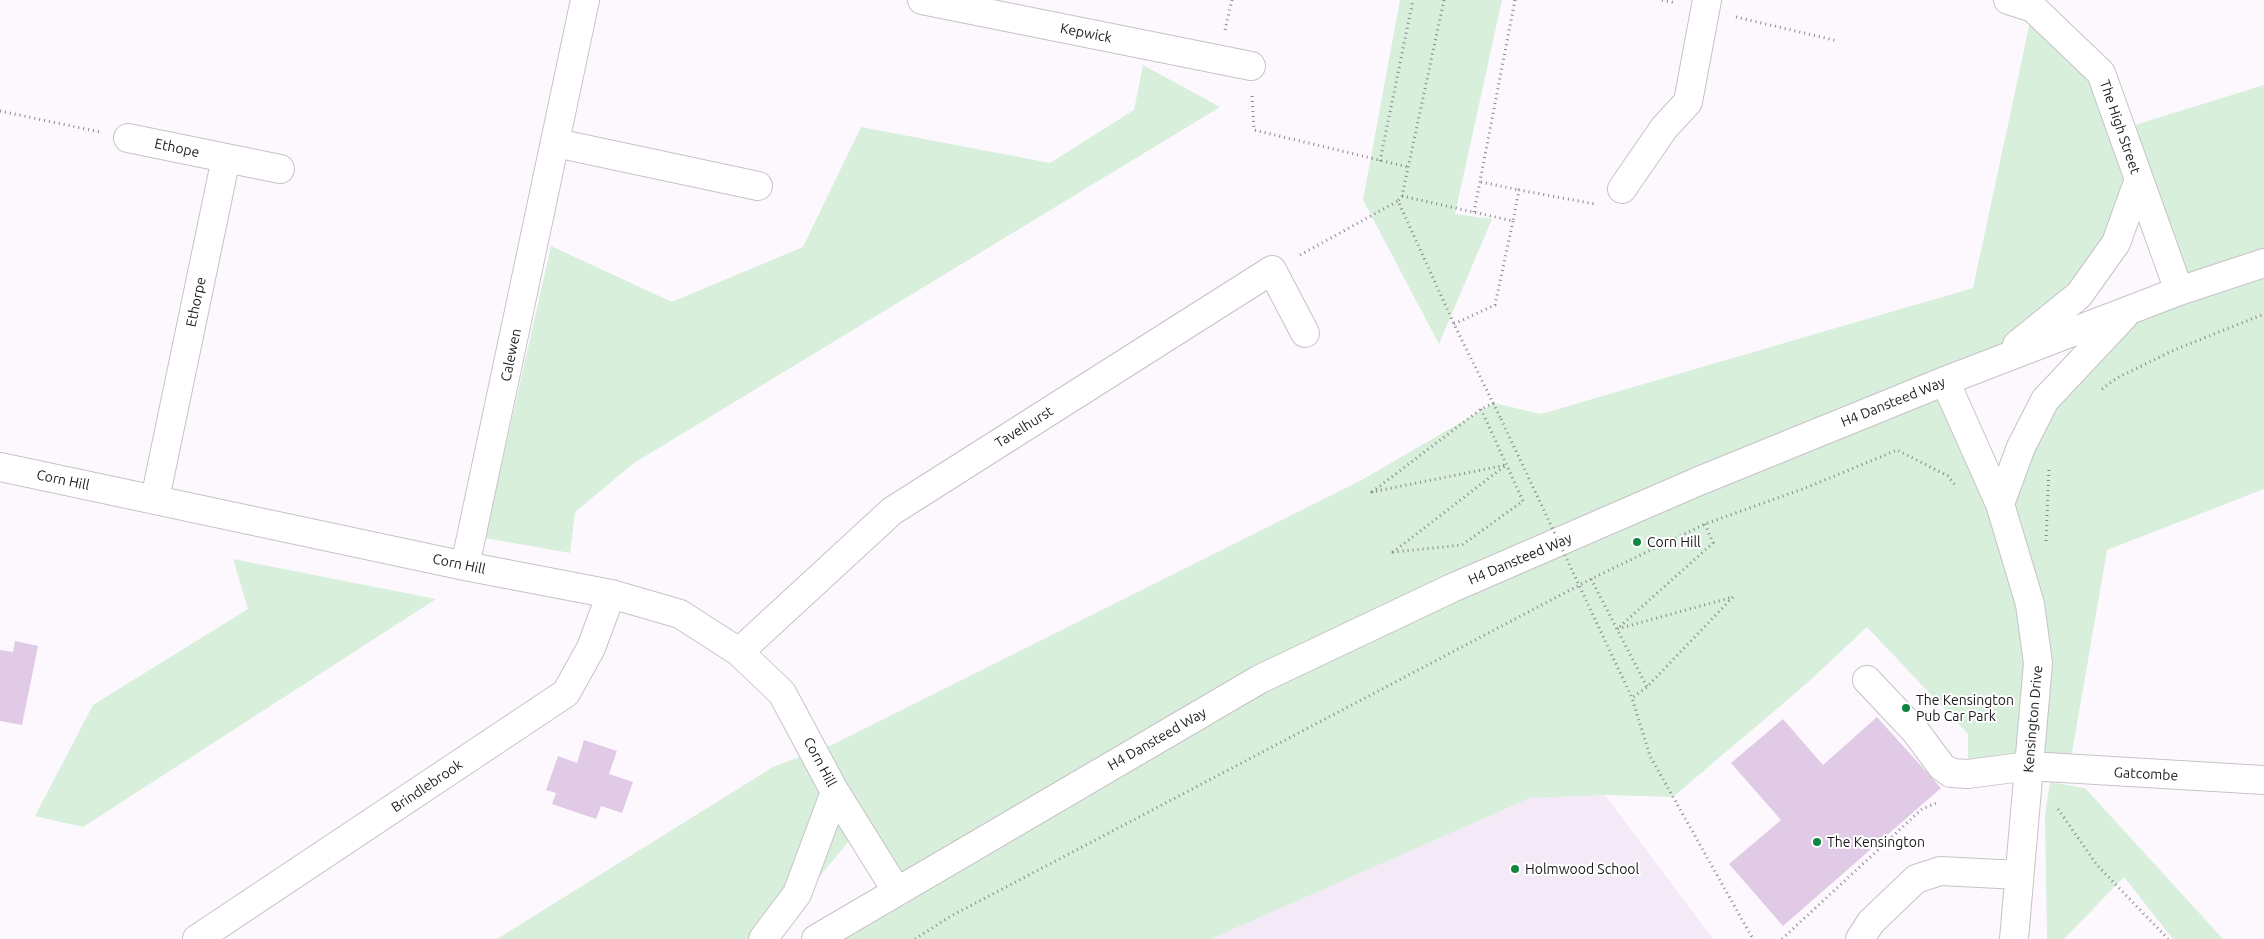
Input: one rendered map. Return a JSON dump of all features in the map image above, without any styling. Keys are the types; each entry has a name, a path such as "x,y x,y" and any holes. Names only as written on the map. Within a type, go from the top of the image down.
{"street":[{"name":"Calewen","path":"465,566 585,0"},
{"name":"Kepwick","path":"922,0 1251,66"},
{"name":"The High Street","path":"2027,3 2101,73 2122,129 2138,182 2179,292"},
{"path":"1622,189 1664,128 1688,102 1706,5"},
{"name":"Ethope","path":"128,138 226,158"},
{"path":"556,143 758,186"},
{"path":"226,158 280,169"},
{"name":"Ethorpe","path":"155,499 226,158"},
{"name":"The High Street","path":"2000,360 2079,295 2116,243 2138,182"},
{"name":"H4 Dansteed Way","path":"816,939 896,890 1260,679 1470,580 1699,481 1945,381 2179,292 2264,263"},
{"path":"1272,270 1305,333"},
{"name":"Tavelhurst","path":"739,652 892,511 1272,270"},
{"path":"2000,504 2021,448 2045,400 2128,312"},
{"name":"Kensington Drive","path":"1945,381 2000,504 2030,604 2038,663 2014,939"},
{"name":"Corn Hill","path":"0,467 465,566 611,594 680,614 739,652 782,693 836,792 896,890"},
{"name":"Brindlebrook","path":"197,939 566,693 591,648 611,594"},
{"name":"Gatcombe","path":"1868,680 1916,732 1942,768 1951,773 1968,774 2029,766 2264,780"},
{"name":"Corn Hill","path":"763,939 797,894 836,792"},
{"path":"1860,939 1871,922 1916,879 1940,871 2019,876"}],"path":[{"path":"1380,161 1413,0"},
{"path":"1272,270 1398,201 1402,196 1444,0"},
{"path":"1474,212 1482,182 1515,0"},
{"path":"1662,0 1706,5 1838,41"},
{"path":"1251,66 1254,130 1408,167"},
{"path":"0,110 128,138"},
{"path":"1482,182 1602,206 1622,189"},
{"path":"1454,324 1495,306 1519,190"},
{"path":"1402,196 1513,220"},
{"path":"1398,201 1454,324 1494,403 1632,698 1650,756 1753,939"},
{"path":"2094,394 2117,378 2174,350 2264,314"},
{"path":"1494,403 1481,409 1372,492 1506,465"},
{"path":"1481,409 1523,501 1462,545 1393,552 1506,465"},
{"path":"915,939 950,916 1591,579 1705,524 1808,487 1897,450 1948,476 1958,490"},
{"path":"2016,560 2046,548 2049,465"},
{"path":"1617,629 1713,543 1705,524"},
{"path":"1591,579 1647,687"},
{"path":"1617,629 1733,597 1647,687 1632,698"}],"shaded area":[{"name":"Holmwood School","path":"1605,795 1713,939 1211,939 1530,798"}],"green space":[{"path":"1400,0 1502,0 1455,214 1492,219 1439,344 1363,200"},
{"path":"2033,8 2101,73 2122,129 2264,85 2264,489 2107,550 2069,770 1968,774 1968,734 1867,627 1806,684 1673,797 1605,795 1530,798 1211,939 816,939 896,890 858,830 768,939 497,939 773,767 834,744 1360,481 1494,403 1541,414 1973,288","holes":["2138,182 2179,291 2128,312 2021,447 2000,504 1945,381 2000,359 2116,243"]},
{"path":"1143,65 1220,107 634,463 575,512 570,553 485,538 551,246 672,302 803,247 861,127 1050,163 1134,110"},
{"path":"233,559 436,599 83,827 35,816 93,705 248,609"},
{"path":"2050,782 2085,788 2223,939 2173,939 2124,877 2064,939 2047,939 2045,815"}],"building":[{"path":"15,641 38,646 22,725 0,721 0,650 13,652"},
{"name":"The Kensington","path":"1877,717 1941,788 1783,926 1729,864 1781,820 1731,763 1783,719 1823,765"},
{"path":"584,740 617,751 609,774 633,782 622,813 601,806 596,819 552,804 556,793 546,790 558,756 577,763"}],"place":[{"name":"Corn Hill","path":"1637,542"},
{"name":"The Kensington Pub Car Park","path":"1906,708"},
{"name":"The Kensington","path":"1817,842"},
{"name":"Holmwood School","path":"1515,869"}]}
